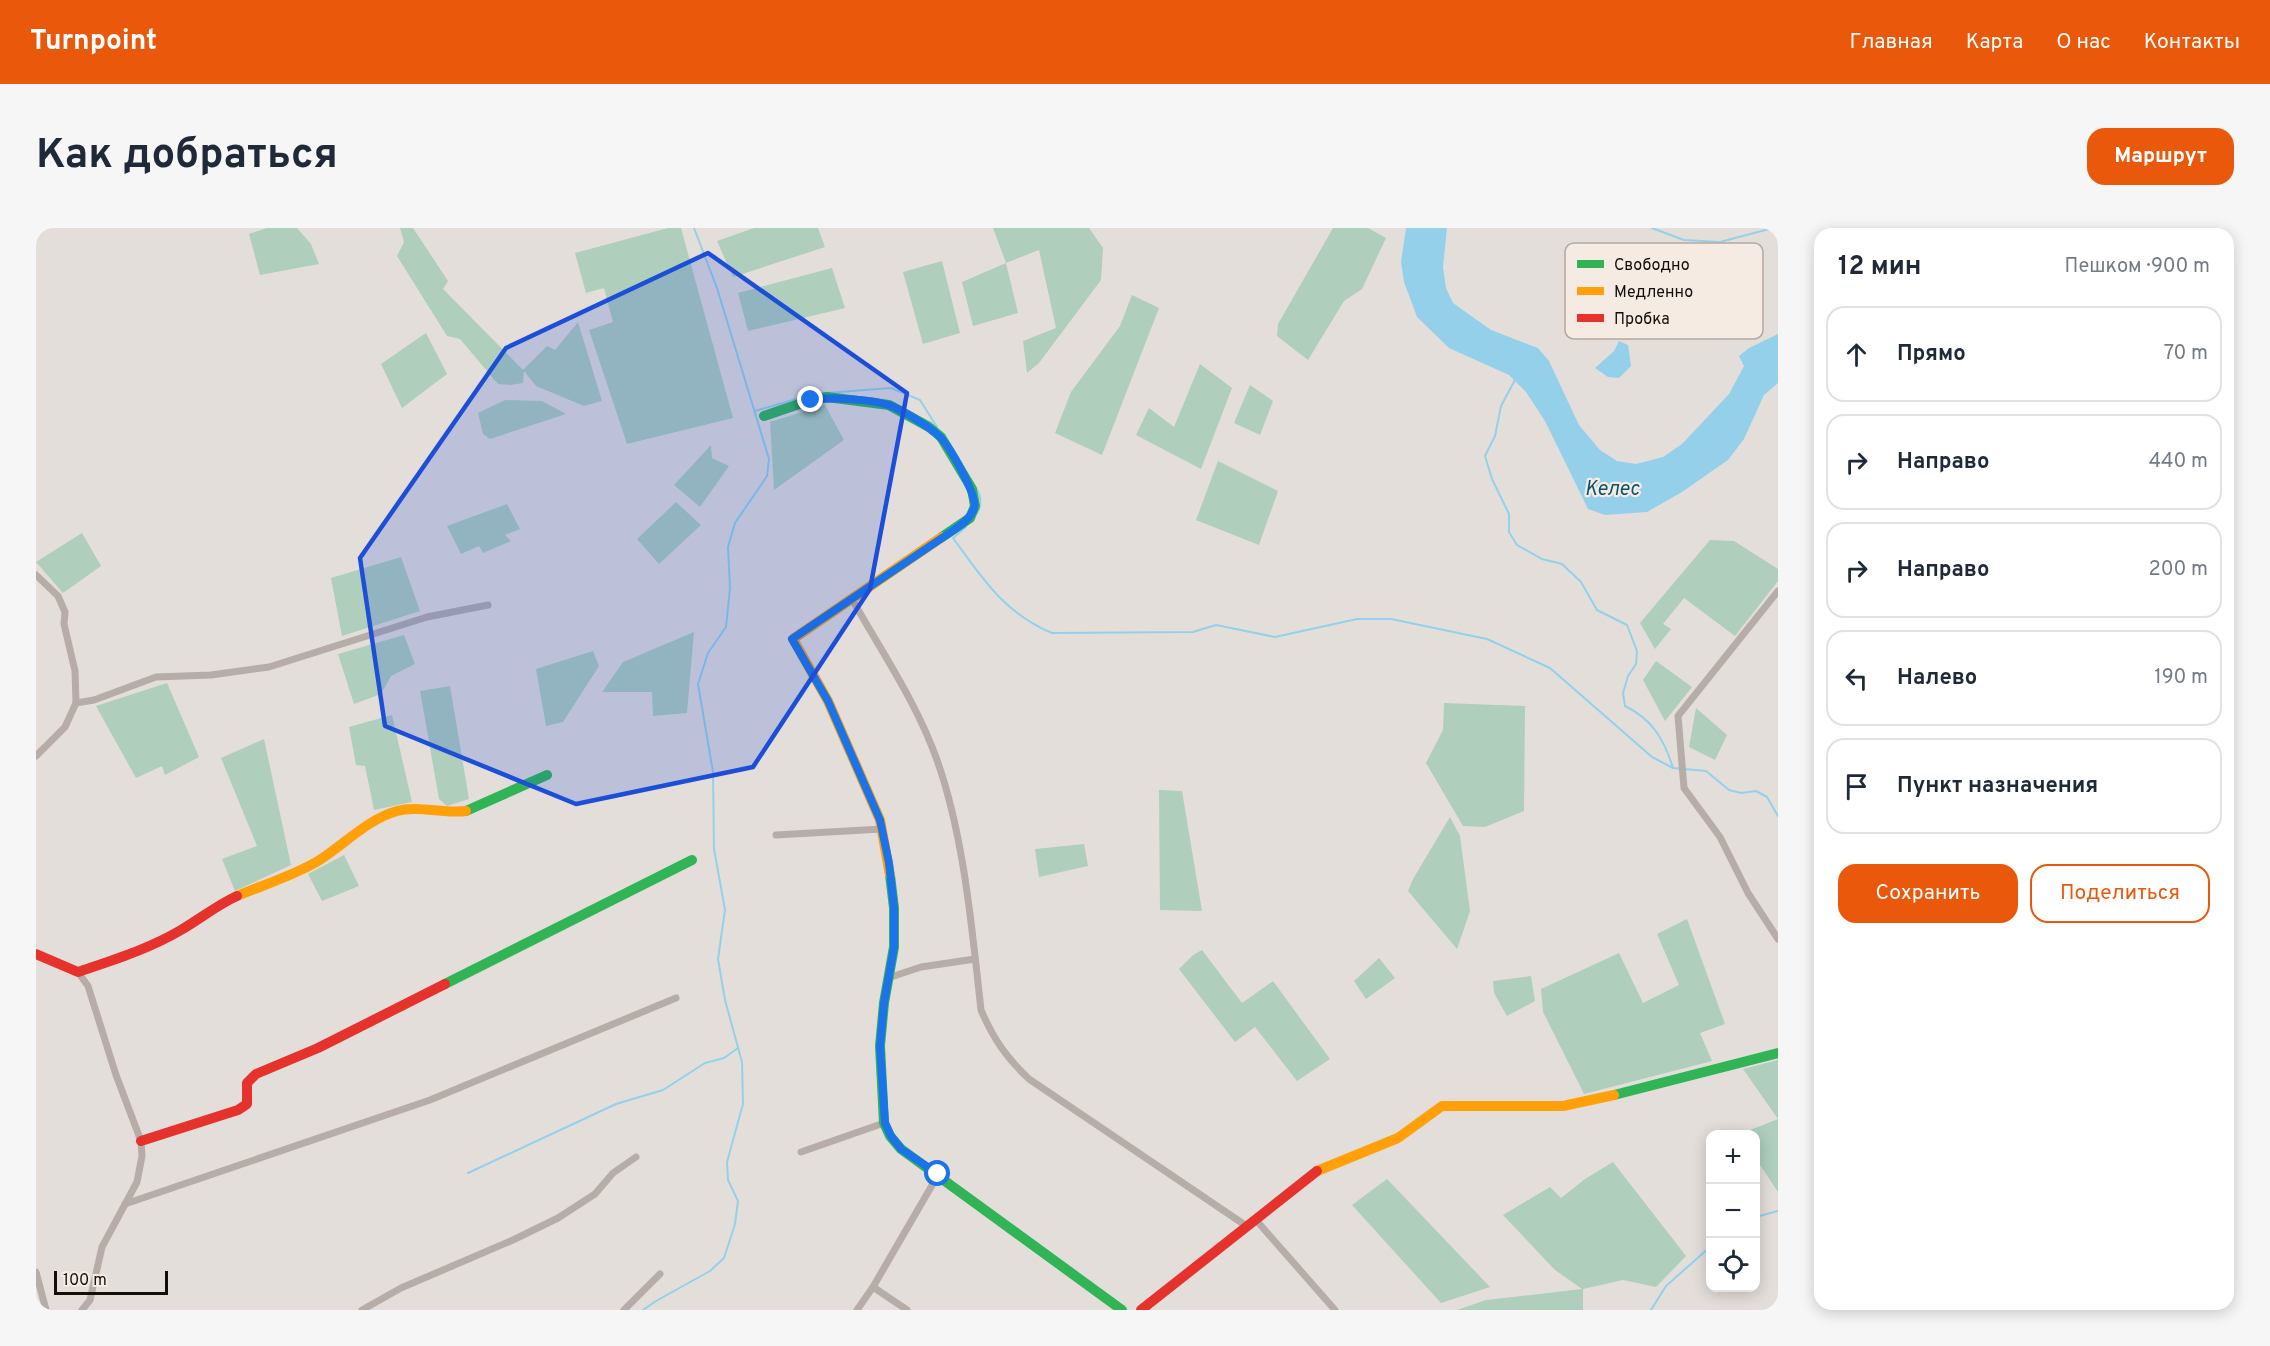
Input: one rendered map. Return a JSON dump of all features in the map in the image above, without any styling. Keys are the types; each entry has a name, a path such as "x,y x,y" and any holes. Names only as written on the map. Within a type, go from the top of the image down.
{"street":[{"path":"764,416 811,400 827,398 889,405 929,427 941,437 972,489 975,506 970,518 792,639 828,701 880,820 889,863 894,908 894,947 880,1046 885,1123 891,1136 901,1149 1122,1310"},
{"path":"36,575 58,596 65,612 64,624 75,671 76,703 66,727 36,756"},
{"path":"1778,591 1678,716 1684,788 1720,837 1748,893 1778,939"},
{"path":"852,599 921,722 936,758 953,811 981,1010 991,1034 1014,1065 1029,1079 1252,1224 1335,1310"},
{"path":"76,703 93,700 156,677 211,675 269,667 427,617 488,605"},
{"path":"78,972 141,950 181,930 222,903 318,861 354,834 393,812 405,809 451,813 470,810 547,775"},
{"path":"776,835 882,830"},
{"path":"141,1141 238,1110 247,1104 247,1083 256,1074 318,1048 692,860"},
{"path":"36,954 78,972 88,986 116,1075 141,1141 142,1156 136,1182 102,1247 90,1300 82,1310"},
{"path":"888,978 921,968 975,958"},
{"path":"125,1204 430,1100 676,998"},
{"path":"1141,1310 1252,1224 1308,1176 1327,1165 1362,1154 1398,1138 1442,1106 1563,1106 1639,1090 1778,1053"},
{"path":"801,1152 885,1123"},
{"path":"362,1310 401,1288 558,1218 595,1194 613,1173 636,1157"},
{"path":"857,1310 873,1287 938,1174"},
{"path":"36,1272 46,1310"},
{"path":"624,1310 660,1274"},
{"path":"873,1287 907,1310"}],"highlighted area":[{"path":"708,253 907,393 870,589 753,767 576,804 385,726 360,558 506,348"}],"green space":[{"path":"267,228 297,228 311,244 319,264 260,275 249,234"},
{"path":"400,228 413,228 448,281 443,289 523,370 547,346 555,350 578,322 602,401 584,406 536,386 524,371 523,383 498,384 460,339 447,336 397,256 404,242"},
{"path":"668,228 681,228 733,418 627,444 589,330 613,322 604,288 586,293 575,253"},
{"path":"754,228 818,228 825,247 733,277 717,241"},
{"path":"993,228 1089,228 1103,248 1101,280 1039,363 1027,373 1023,341 1056,328 1039,250 1006,263"},
{"path":"1333,228 1368,228 1386,238 1362,289 1344,301 1308,360 1277,336 1278,324"},
{"path":"942,261 960,333 923,344 903,272"},
{"path":"1006,263 1018,313 973,326 962,282"},
{"path":"832,268 845,308 748,331 738,293"},
{"path":"1132,295 1159,308 1102,455 1055,433 1071,392 1120,326"},
{"path":"426,333 447,374 402,408 381,364"},
{"path":"1200,364 1232,388 1201,469 1136,435 1149,408 1174,427"},
{"path":"1250,385 1273,401 1260,435 1234,423"},
{"path":"505,400 542,401 566,414 490,439 483,434 478,413"},
{"path":"825,405 844,440 774,490 770,422"},
{"path":"711,445 712,458 729,466 700,507 674,485"},
{"path":"1218,461 1278,491 1259,545 1196,520"},
{"path":"676,502 701,525 659,564 637,539"},
{"path":"507,504 520,529 505,535 511,541 483,553 479,546 461,554 447,526"},
{"path":"82,533 101,566 63,593 36,562"},
{"path":"1710,540 1734,541 1778,569 1778,581 1735,636 1684,598 1663,624 1671,629 1655,649 1640,623"},
{"path":"401,557 420,611 342,636 331,578"},
{"path":"694,632 687,713 653,716 652,692 602,692 623,662"},
{"path":"404,635 415,664 391,676 381,694 354,704 338,654"},
{"path":"593,651 599,666 563,722 546,726 536,669"},
{"path":"1656,661 1692,687 1665,721 1643,680"},
{"path":"167,683 199,757 165,775 162,766 136,778 96,706"},
{"path":"450,686 469,799 447,806 439,799 420,691"},
{"path":"1444,703 1525,706 1524,811 1485,827 1463,826 1426,763 1443,730"},
{"path":"1696,708 1727,735 1715,760 1689,747"},
{"path":"392,715 412,802 374,810 365,766 356,765 349,727"},
{"path":"264,739 291,865 235,891 222,859 257,846 221,758"},
{"path":"1159,790 1182,791 1202,911 1160,910"},
{"path":"1450,817 1460,836 1470,911 1457,949 1408,891"},
{"path":"1084,844 1088,866 1039,877 1035,849"},
{"path":"344,855 359,886 322,901 308,874"},
{"path":"1687,919 1725,1024 1700,1033 1712,1061 1584,1094 1543,1012 1541,989 1619,953 1643,1003 1679,985 1657,934"},
{"path":"1202,950 1242,1003 1273,981 1330,1059 1297,1081 1255,1027 1235,1042 1179,969 1193,955"},
{"path":"1379,958 1395,978 1366,999 1354,981"},
{"path":"1531,976 1535,1001 1507,1016 1494,993 1493,981"},
{"path":"1778,1060 1778,1119 1743,1069"},
{"path":"1778,1119 1778,1192 1760,1165 1760,1130 1750,1130"},
{"path":"1613,1162 1686,1256 1656,1287 1623,1280 1583,1289 1583,1310 1457,1310 1486,1300 1582,1289 1555,1270 1503,1215 1550,1187 1561,1198 1585,1179"},
{"path":"1387,1179 1490,1287 1441,1303 1352,1205"}],"water":[{"name":"Келес","path":"1406,228 1447,228 1443,267 1446,288 1453,303 1491,330 1538,348 1549,361 1579,425 1600,450 1617,461 1636,464 1663,457 1682,444 1729,394 1744,366 1739,356 1749,348 1778,334 1778,383 1764,395 1744,439 1728,460 1682,492 1647,512 1605,515 1588,509 1545,421 1526,392 1509,375 1449,348 1417,317 1404,282 1401,262"},
{"path":"1619,341 1628,345 1631,366 1619,378 1608,377 1595,368 1614,351"}],"waterway":[{"path":"643,1310 710,1271 724,1258 735,1224 738,1201 728,1180 727,1162 743,1104 742,1062 725,1000 718,959 725,910 714,849 713,772 698,684 708,653 726,627 730,588 728,547 735,523 767,476 769,459 717,288 694,228"},
{"path":"1652,228 1684,240 1720,242 1773,228"},
{"path":"1516,378 1501,406 1495,436 1485,456 1492,479 1509,514 1509,532 1517,545 1542,559 1562,564 1581,582 1597,610 1627,625 1637,651 1636,664 1628,676 1623,693 1625,706 1643,717 1656,731 1666,748 1673,768"},
{"path":"755,411 813,394 891,388 920,400 937,427"},
{"path":"976,488 980,500 977,513"},
{"path":"966,527 953,538 985,581 1007,605 1035,625 1052,633 1193,632 1216,625 1275,637 1357,619 1391,619 1487,639 1550,668 1652,757 1673,768 1706,771 1729,790 1741,793 1756,791 1767,797 1778,816"},
{"path":"468,1173 616,1104 663,1090 705,1063 724,1058 738,1048"},
{"path":"1760,1216 1778,1211"},
{"path":"1651,1310 1666,1286 1706,1251"}],"traffic: fast":[{"path":"764,416 827,397 889,405 929,427 941,437 972,489 975,506 970,518 942,537"},
{"path":"466,811 547,775"},
{"path":"445,984 692,860"},
{"path":"890,875 894,908 894,947 884,1003 880,1046 884,1123 890,1136 901,1149 1122,1310"},
{"path":"1614,1095 1778,1053"}],"traffic: slow":[{"path":"890,875 880,820 828,701 793,639 942,537"},
{"path":"237,896 309,866 328,855 375,820 386,815 405,809 466,811"},
{"path":"1317,1171 1398,1138 1442,1106 1563,1106 1614,1095"}],"traffic: jam":[{"path":"36,954 78,972 156,943 237,896"},
{"path":"141,1141 238,1110 247,1104 247,1083 256,1074 318,1048 445,984"},
{"path":"1141,1310 1317,1171"}],"route":[{"path":"811,400 827,398 889,405 929,427 941,437 972,489 975,506 970,518 792,639 828,701 846,747 880,820 889,863 894,908 894,947 884,1003 880,1046 885,1123 901,1149 938,1174"}]}
